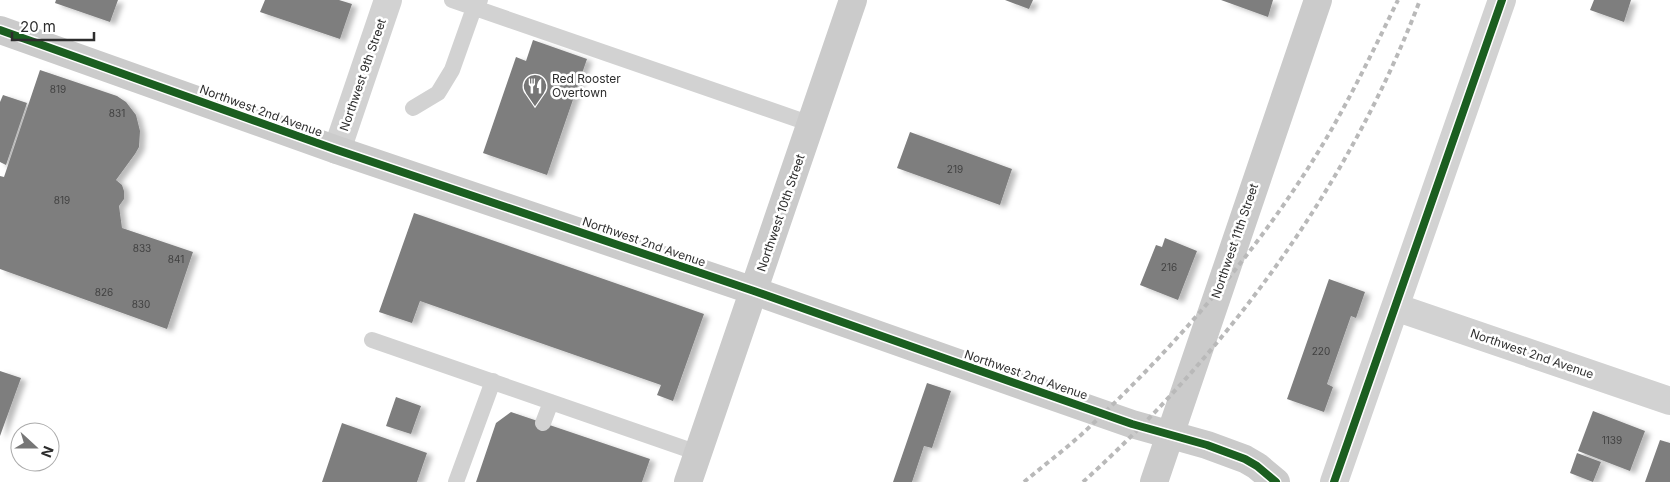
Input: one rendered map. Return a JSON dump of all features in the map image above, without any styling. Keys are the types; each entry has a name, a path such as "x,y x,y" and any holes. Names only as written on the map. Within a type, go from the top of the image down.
{"street":[{"name":"Northwest 9th Street","path":"337,150 388,0"},
{"name":"Northwest 10th Street","path":"688,482 853,0"},
{"name":"Northwest 11th Street","path":"1154,482 1318,0"},
{"path":"1334,482 1502,0"},
{"name":"Northwest 2nd Avenue","path":"0,30 337,150 754,291 1132,424 1207,445 1245,459 1257,466 1276,482"},
{"name":"Northwest 2nd Avenue","path":"1395,307 1670,402"}],"lane":[{"path":"452,0 477,4 811,124"},
{"path":"413,108 438,93 452,70 477,4"},
{"path":"372,340 698,453"},
{"path":"456,482 493,381"},
{"path":"543,423 551,402"}],"building":[{"path":"56,0 118,0 110,22 55,3"},
{"path":"265,0 339,0 352,4 340,39 260,12"},
{"path":"1005,0 1033,0 1029,9"},
{"path":"1221,0 1273,0 1268,17"},
{"path":"1594,0 1631,0 1624,22 1590,10"},
{"name":"Red Rooster Overtown","path":"533,40 587,59 547,175 483,153 516,57 526,61"},
{"path":"40,70 117,96 126,102 136,115 140,131 139,147 116,180 122,185 124,191 124,199 119,206 122,228 193,252 167,329 0,269 0,176 4,177"},
{"path":"3,95 27,103 6,165 0,162 0,102"},
{"path":"910,132 1012,169 1000,205 897,168"},
{"path":"414,213 704,314 673,401 657,395 661,385 420,301 412,323 379,312"},
{"path":"1165,238 1197,251 1178,300 1140,285 1156,245 1162,247"},
{"path":"1329,279 1365,292 1356,318 1351,316 1327,384 1333,387 1324,412 1287,399"},
{"path":"0,371 21,378 0,436"},
{"path":"927,383 951,391 932,448 924,446 912,482 893,482"},
{"path":"396,397 421,406 411,434 386,426"},
{"path":"1593,411 1645,431 1630,471 1578,451"},
{"path":"511,412 650,459 642,482 476,482 496,423"},
{"path":"342,423 427,453 417,482 322,482"},
{"path":"1660,440 1670,443 1670,482 1645,482"},
{"path":"1577,453 1601,462 1593,482 1570,473"}],"railway":[{"path":"1024,482 1075,440 1149,368 1182,333 1242,261 1271,223 1323,144 1353,91 1398,0"},
{"path":"1083,482 1137,431 1187,377 1235,320 1280,260 1321,199 1358,134 1391,68 1420,0"}],"cycle path":[{"path":"1334,482 1502,0"},
{"path":"0,30 337,150 754,291 1132,424 1207,445 1245,459 1257,466 1276,482"}],"place":[{"name":"Red Rooster Overtown","path":"535,107"}]}
